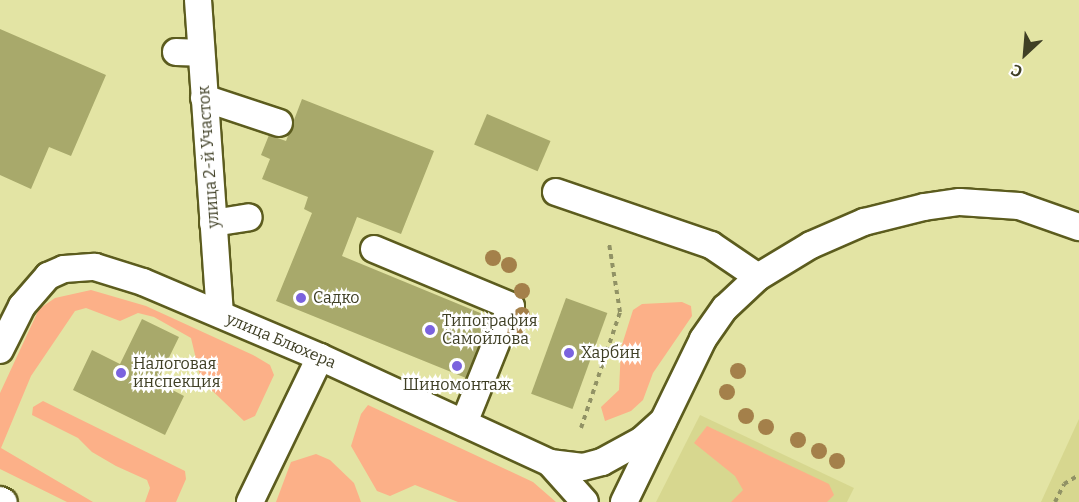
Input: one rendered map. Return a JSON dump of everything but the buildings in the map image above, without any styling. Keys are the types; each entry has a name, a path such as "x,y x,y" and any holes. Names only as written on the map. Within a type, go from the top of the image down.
{"street":[{"name":"улица 2-й Участок","path":"198,0 189,52 204,98 220,314"},
{"path":"204,98 279,123"},
{"path":"556,192 711,245 758,277"},
{"path":"624,502 703,339 725,308 758,277 812,245 864,222 924,207 960,202 1019,206 1079,227"},
{"path":"213,223 249,218"},
{"path":"374,249 511,306 464,423"},
{"name":"улица Блюхера","path":"0,350 33,290 48,276 64,269 95,267 111,271 220,314 320,357 550,463 568,467 592,465 629,448 663,421"},
{"path":"250,502 320,357"},
{"path":"550,463 585,502"}],"path":[{"path":"581,428 620,312 609,243"},
{"path":"1055,502 1064,484 1079,475"}],"shaded area":[{"path":"91,290 146,306 253,355 270,365 274,375 255,416 244,421 201,380 191,338 154,317 138,313 120,321 86,308 75,311 31,376 1,448 93,502 67,502 0,469 0,393 39,309 55,298"},
{"path":"682,302 691,306 692,316 653,373 643,400 631,411 605,421 601,407 619,390 621,348 633,310 642,304"},
{"path":"43,401 185,471 186,479 176,502 145,502 150,488 147,480 116,466 92,452 78,438 32,415 33,407"},
{"path":"368,405 533,482 556,502 458,502 415,485 390,496 377,491 351,446 361,414"},
{"path":"700,415 854,488 847,502 656,502"},
{"path":"1079,419 1079,502 1041,502"},
{"path":"707,426 829,484 834,495 827,502 731,502 743,490 735,476 694,443"},
{"path":"316,454 330,460 354,483 361,502 276,502 291,462"}],"place":[{"name":"Садко","path":"301,298"},
{"name":"Типография Самойлова","path":"430,330"},
{"name":"Харбин","path":"569,353"},
{"name":"Шиномонтаж","path":"457,366"},
{"name":"Налоговая инспекция","path":"121,373"}]}
